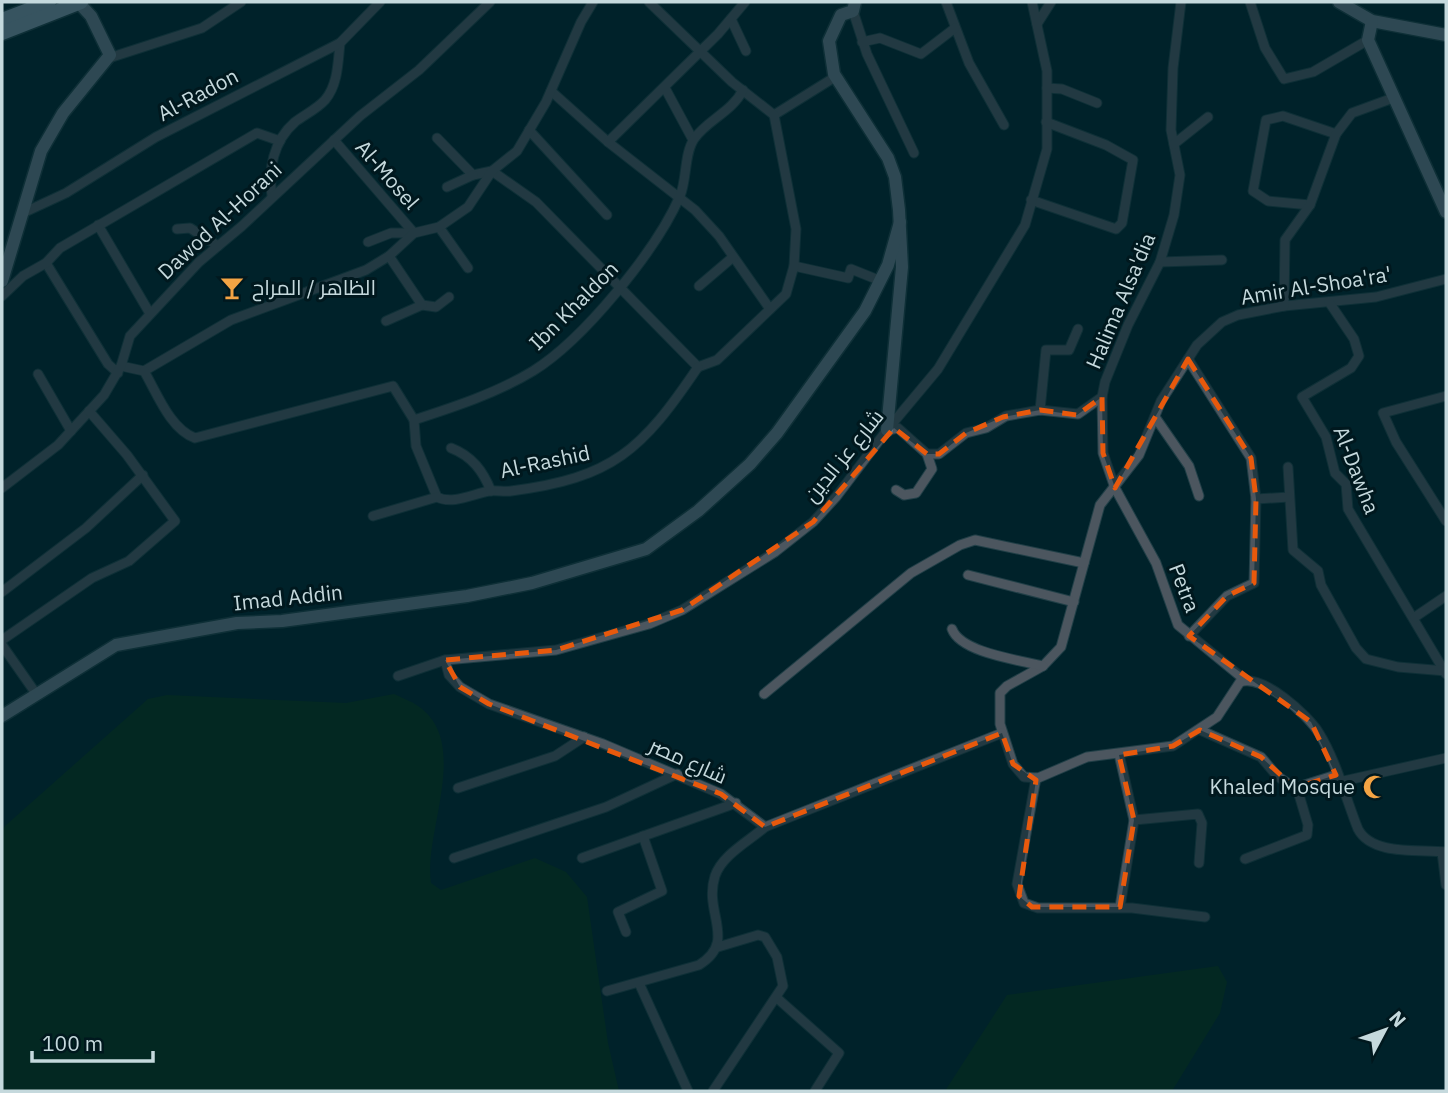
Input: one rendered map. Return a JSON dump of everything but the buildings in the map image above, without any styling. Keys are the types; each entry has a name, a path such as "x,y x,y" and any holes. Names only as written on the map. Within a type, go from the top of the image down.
{"main road":[{"path":"2,20 49,2"},
{"path":"2,33 82,2"}],"street":[{"path":"82,2 108,46 109,58"},
{"path":"2,281 25,212 37,159 49,135 109,58 202,28 241,2"},
{"name":"Al-Radon","path":"25,212 66,193 156,137 340,43 380,2"},
{"name":"Dawod Al-Horani","path":"2,488 58,445 89,411 120,370 129,338 149,312 272,196 334,140 419,70 490,2"},
{"path":"368,242 391,233 414,233 439,227 468,207 492,171 517,151 551,91 581,22 593,2"},
{"path":"447,187 472,175 492,171 536,202 698,367 717,360 786,294 794,266 796,229 774,115 700,52 649,2"},
{"path":"608,142 665,88 745,2"},
{"path":"946,2 977,79 1004,125"},
{"name":"شارع عز الدين","path":"398,676 445,660 556,650 606,638 682,610 775,551 813,522 939,369 1026,225 1047,149 1047,71 1032,2"},
{"path":"1037,24 1051,2"},
{"name":"Halima Alsa'dia","path":"1115,488 1103,453 1102,397 1128,325 1160,262 1174,215 1180,175 1171,130 1173,68 1181,2"},
{"path":"1250,2 1265,48 1284,79 1313,72 1368,40"},
{"path":"1342,2 1373,21 1446,35"},
{"path":"896,490 904,495 916,493 932,469 927,454 903,431 887,430 902,267 900,222 895,177 888,158 835,77 829,41 841,15 854,7 862,42 914,153"},
{"path":"731,19 746,51"},
{"path":"1373,21 1368,40 1446,212"},
{"path":"862,42 880,38 921,54 955,28"},
{"path":"272,196 271,167 279,141 293,124 328,95 336,76 340,43"},
{"path":"774,115 835,77"},
{"path":"665,88 693,140 737,102 743,90"},
{"path":"1047,88 1062,89 1097,103"},
{"path":"551,91 608,142 695,210 770,309"},
{"path":"1284,306 1284,245 1310,205 1336,134 1352,113 1393,98"},
{"path":"1310,205 1268,201 1253,191 1266,120 1283,116 1336,134"},
{"path":"1174,144 1208,117"},
{"path":"1031,201 1116,229 1122,223 1133,160 1106,145 1046,122"},
{"path":"529,130 607,215"},
{"path":"2,296 23,276 46,263 60,248 257,133 279,141"},
{"path":"437,138 472,175"},
{"name":"Al-Mosel","path":"334,140 414,233"},
{"name":"Ibn Khaldon","path":"414,420 455,407 533,371 565,346 638,266 679,198 693,140"},
{"name":"Imad Addin","path":"2,716 116,645 237,623 282,621 467,596 532,583 636,554 658,541 750,464 845,340 881,281 900,222"},
{"path":"98,225 149,312"},
{"path":"439,227 468,268"},
{"path":"177,229 190,228 218,246"},
{"path":"46,263 108,364 120,370 144,371 231,320 366,270 389,257 414,233"},
{"path":"389,257 422,305"},
{"path":"699,286 733,257"},
{"path":"1160,262 1223,260"},
{"path":"794,266 848,278 851,269 881,281"},
{"name":"Amir Al-Shoa'ra'","path":"1043,666 1057,654 1066,638 1100,505 1139,454 1155,417 1188,359 1222,322 1238,315 1284,306 1376,297 1446,279"},
{"path":"386,321 422,305 436,307 449,297"},
{"name":"Al-Dawha","path":"1329,302 1354,338 1359,356 1351,368 1302,397 1326,437 1335,473 1346,484 1348,509 1446,672"},
{"path":"1040,410 1046,350 1069,350 1078,329"},
{"path":"1188,359 1251,458 1256,499 1254,583 1227,596 1189,636"},
{"name":"Al-Rashid","path":"373,516 438,497 449,500 491,491 509,491 561,481 602,469 640,443 670,408 698,367"},
{"path":"144,371 176,425 185,434 195,438 393,386 414,420 416,446 438,497"},
{"path":"37,374 71,431"},
{"path":"1446,396 1383,413 1396,442 1446,521"},
{"path":"927,454 939,454 966,433 986,428 1003,417 1040,410 1078,414 1102,397"},
{"path":"37,695 2,643 92,578 129,561 175,520 143,475 89,411"},
{"path":"1155,417 1189,466 1199,496"},
{"path":"452,447 466,453 486,478 491,491"},
{"path":"1288,467 1293,550 1318,571 1321,586 1362,655 1375,663 1446,672"},
{"path":"2,592 86,528 143,475"},
{"name":"Petra","path":"1115,488 1156,563 1172,614 1189,636 1245,680 1265,685 1311,722 1323,740 1358,830 1370,844 1444,852"},
{"path":"1256,499 1289,497"},
{"path":"764,694 911,573 961,545 975,540 1084,563"},
{"path":"968,575 1074,603"},
{"path":"1415,617 1446,596"},
{"path":"953,629 955,636 973,648 1043,666"},
{"name":"شارع مصر","path":"445,660 449,675 471,694 677,774 736,803 765,827"},
{"path":"1043,666 1007,686 1000,693 1002,733 1018,772 1024,777 1036,778 1087,757 1173,746 1217,718 1237,685 1245,680"},
{"path":"1200,730 1254,753 1277,776 1297,788 1308,825 1307,835 1245,859"},
{"path":"607,991 699,965 712,957 718,947 711,895 716,874 728,857 765,827 1002,733"},
{"path":"458,788 555,756 584,737"},
{"path":"1119,754 1134,820 1119,908"},
{"path":"1297,788 1446,758"},
{"path":"454,858 606,807 677,774"},
{"path":"1036,778 1017,884 1021,900 1038,908 1119,908 1205,917"},
{"path":"582,858 736,803"},
{"path":"1134,820 1198,814 1202,823 1199,863"},
{"path":"626,932 618,912 662,891 643,836"},
{"path":"1444,852 1446,885"},
{"path":"713,1091 778,998 783,986 777,957 765,937 758,935 718,947"},
{"path":"639,983 688,1091"},
{"path":"778,998 839,1053 815,1091"}],"highlighted area":[{"path":"1188,359 1251,458 1256,499 1254,583 1227,596 1189,636 1311,722 1336,775 1295,788 1261,757 1200,730 1173,746 1119,755 1134,820 1120,907 1061,908 1032,907 1019,896 1036,780 1013,764 1002,733 765,827 721,794 489,704 460,687 445,660 556,650 682,610 813,522 894,428 927,454 939,454 966,433 1003,417 1040,410 1077,415 1102,397 1103,453 1115,488"}],"green space":[{"path":"394,694 418,706 434,722 442,742 444,765 430,862 431,883 441,890 535,858 566,872 587,897 608,1043 619,1091 2,1091 2,831 5,826 148,699 167,695 346,703"},
{"path":"1218,966 1227,982 1220,1013 1172,1091 945,1091 1007,995"}],"place":[{"name":"الظاهر / المراح","path":"232,288"},
{"name":"Khaled Mosque","path":"1375,787"}]}
